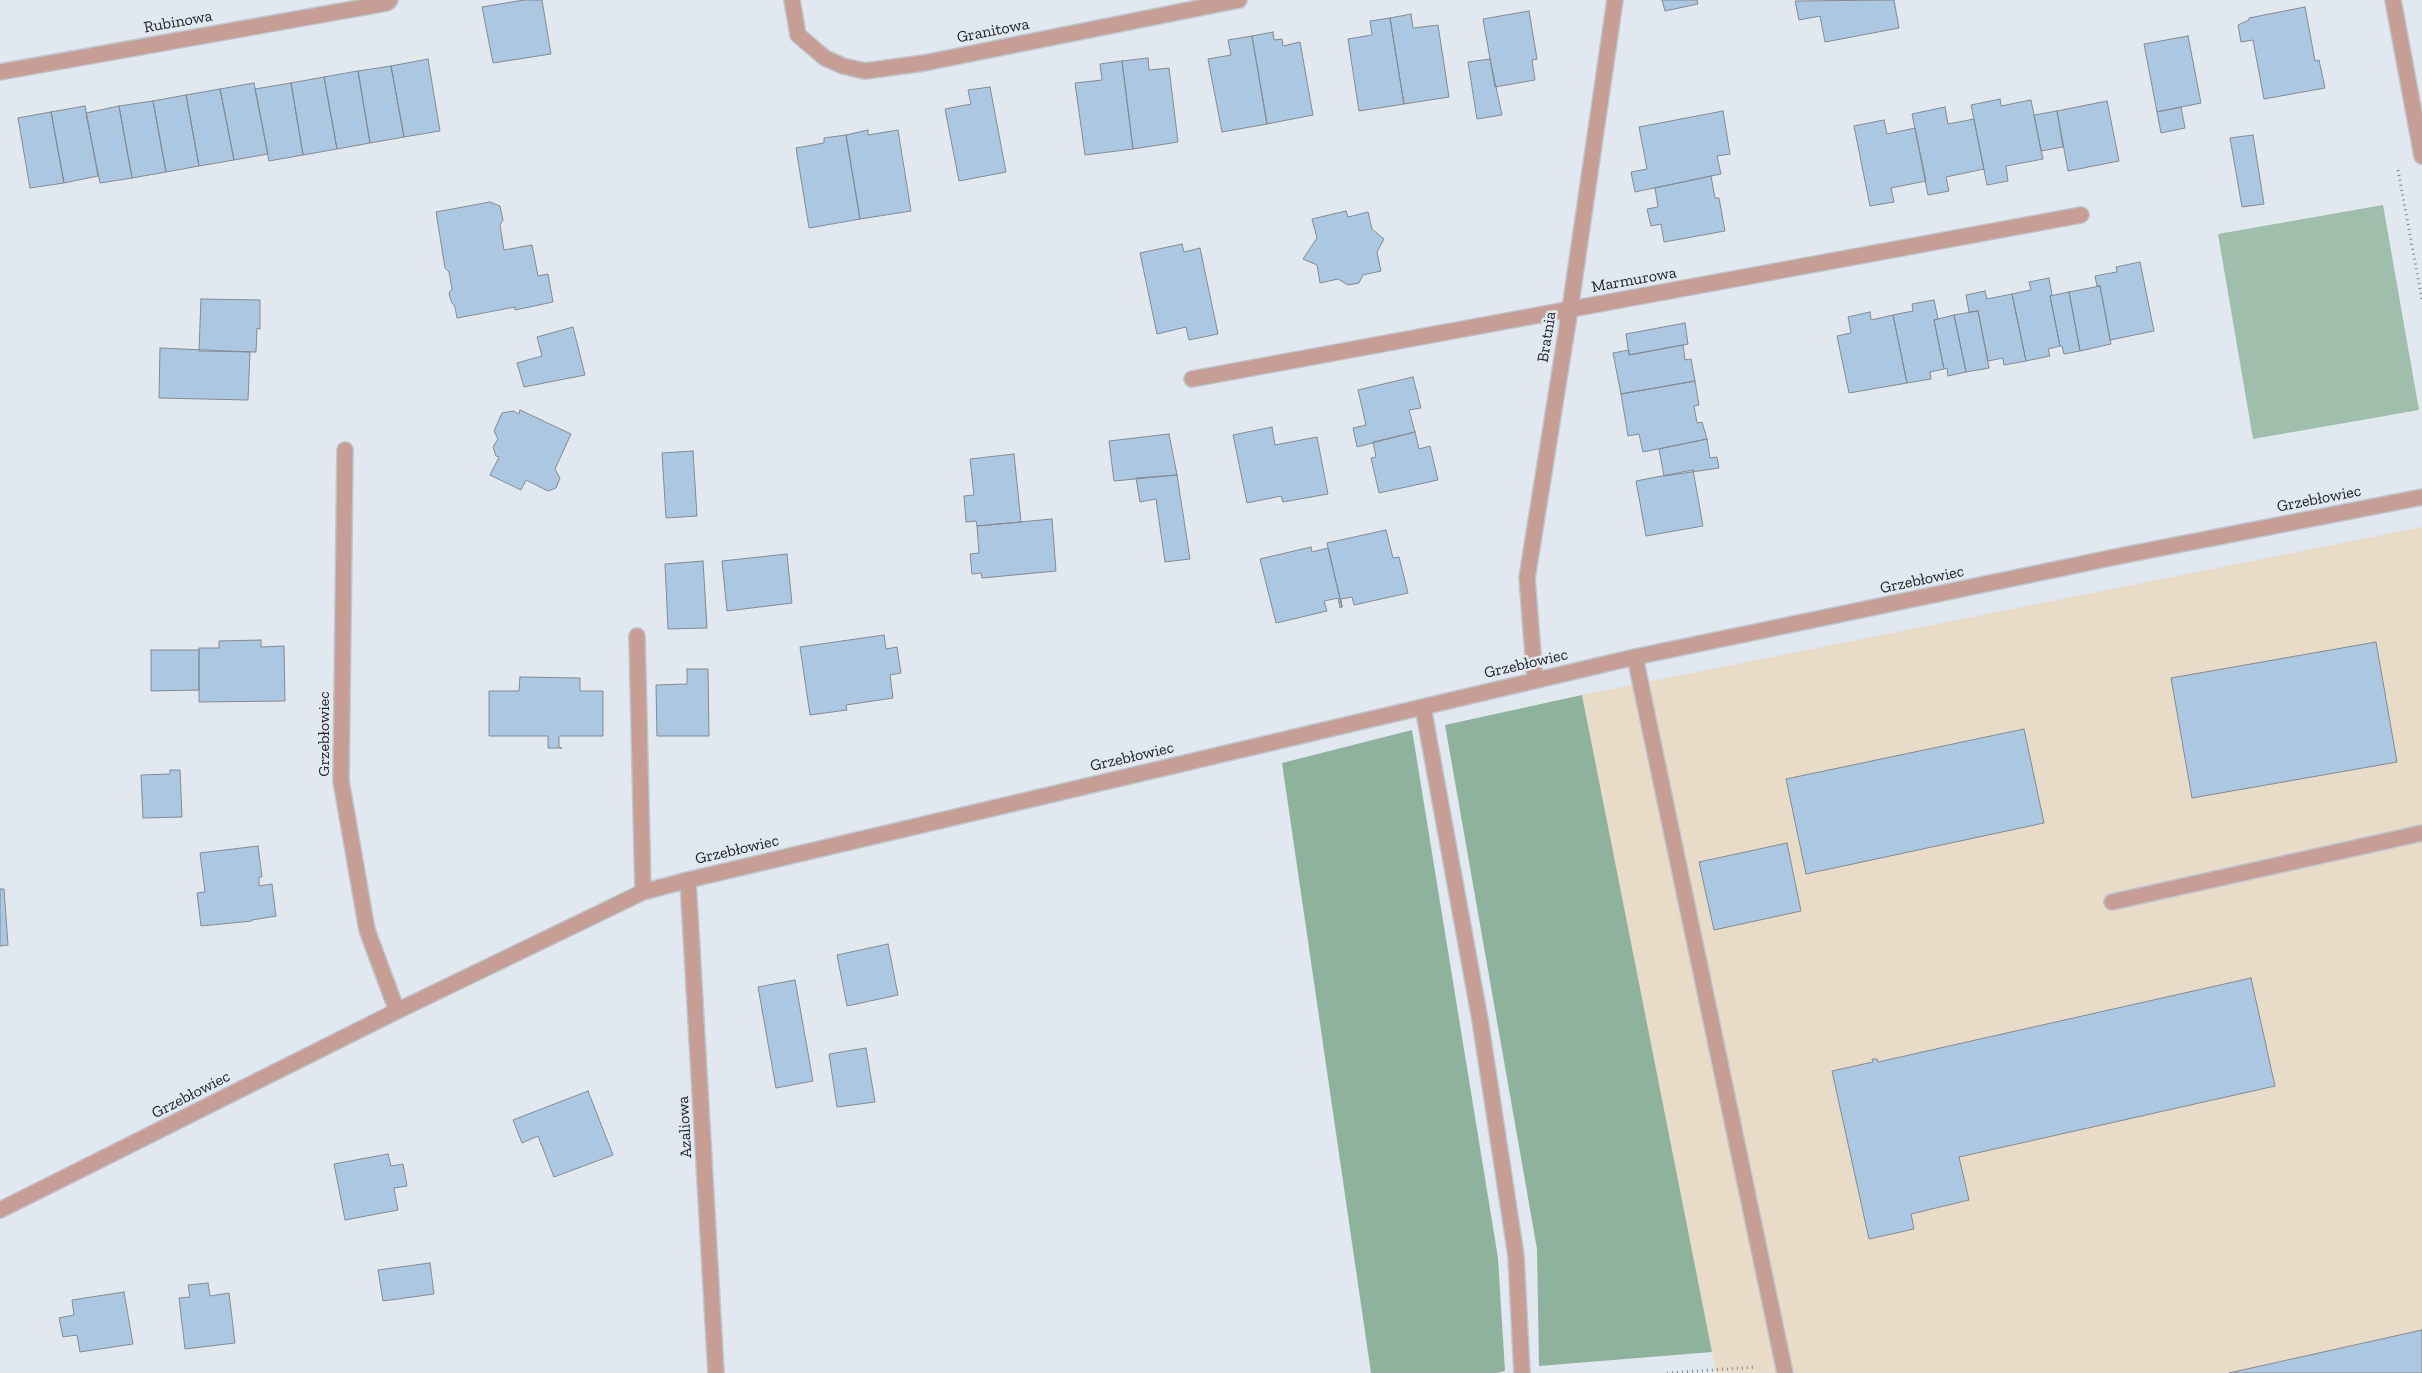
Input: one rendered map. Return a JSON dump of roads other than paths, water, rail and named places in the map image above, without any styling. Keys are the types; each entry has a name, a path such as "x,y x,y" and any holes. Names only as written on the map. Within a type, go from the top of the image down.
{"street":[{"name":"Rubinowa","path":"0,72 390,0"},
{"name":"Granitowa","path":"792,0 798,35 825,58 843,66 865,71 924,63 1238,0"},
{"name":"Bratnia","path":"1536,680 1526,578 1570,309 1615,0"},
{"path":"2394,0 2422,156"},
{"name":"Marmurowa","path":"1192,379 2081,215"},
{"name":"Grzebłowiec","path":"345,450 341,781 367,930 397,1011"},
{"name":"Grzebłowiec","path":"0,1210 397,1011 644,892 688,880 1635,657 2120,556 2422,497"},
{"path":"637,636 644,892"},
{"path":"1635,657 1785,1369"},
{"path":"1423,707 1480,1020 1516,1256 1522,1373"},
{"path":"2112,902 2422,833"},
{"name":"Azaliowa","path":"688,880 716,1373"}]}
